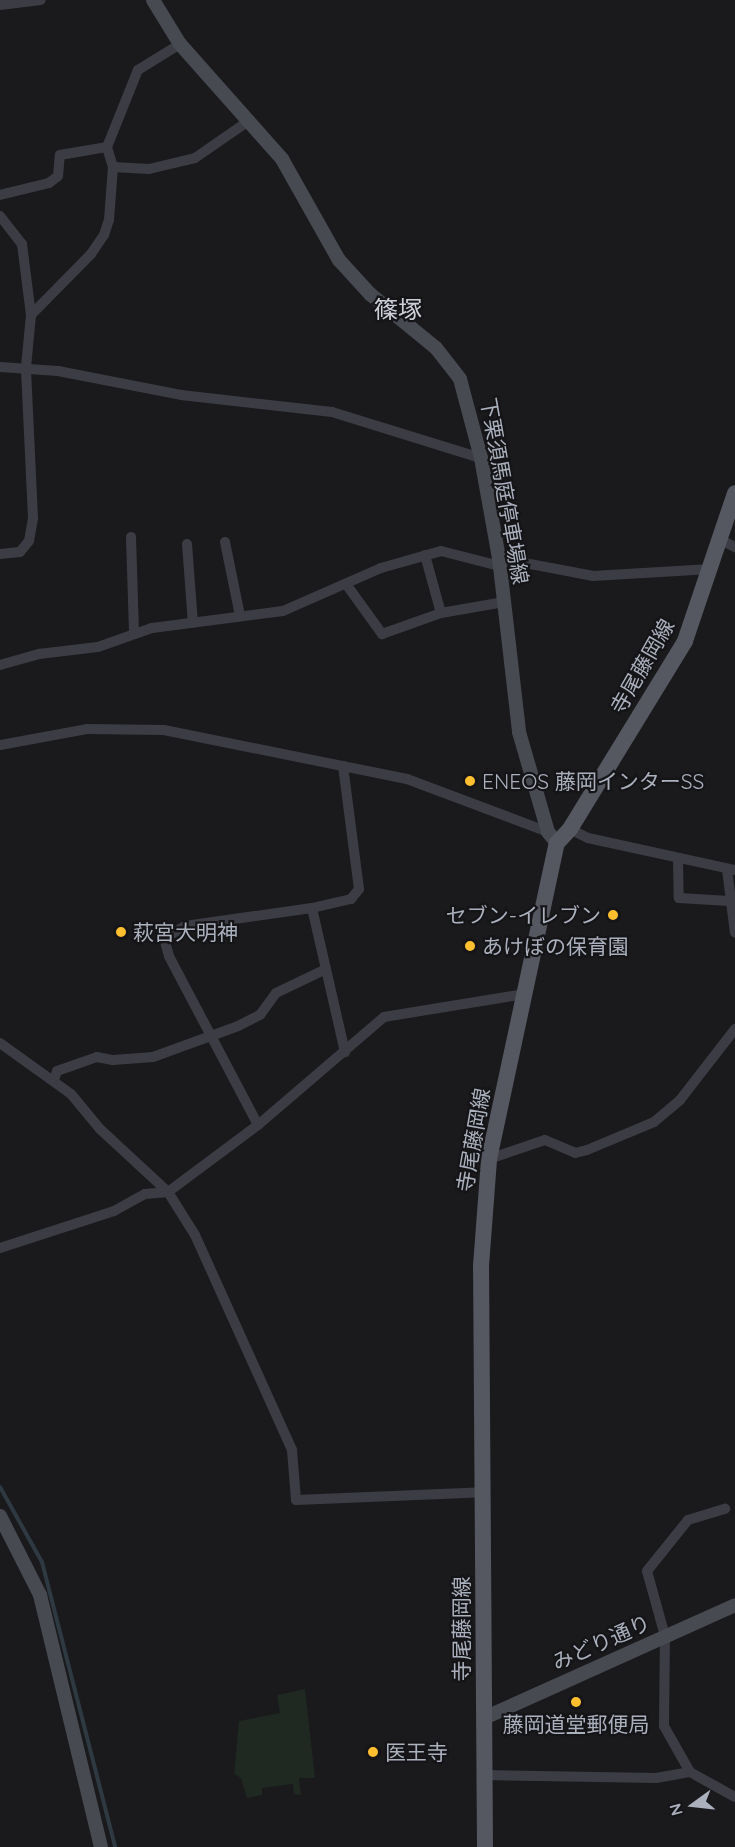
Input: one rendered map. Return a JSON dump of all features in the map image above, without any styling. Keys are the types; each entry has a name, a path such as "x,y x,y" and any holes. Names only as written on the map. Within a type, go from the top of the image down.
{"main road":[{"name":"下栗須馬庭停車場線","path":"153,0 180,44 250,120 282,159 339,260 370,294 453,366 466,394 481,458 499,562 519,732 552,838"},
{"name":"寺尾藤岡線","path":"485,1847 481,1266 489,1159 524,994 552,838 570,829 685,641 711,569 728,544 735,493"},
{"path":"0,1516 40,1595 101,1847"},
{"name":"みどり通り","path":"484,1718 735,1605"}],"street":[{"path":"0,5 41,0"},
{"path":"31,315 91,254 104,235 109,220 113,167 107,147 138,70 180,44"},
{"path":"113,167 149,169 195,158 250,120"},
{"path":"0,195 49,183 58,176 60,155 107,147"},
{"path":"0,216 22,244 31,315 26,367 33,518 29,541 20,552 0,554"},
{"path":"0,367 26,367 181,394 332,412 481,458"},
{"path":"131,537 134,632"},
{"path":"225,542 240,616"},
{"path":"187,544 193,623"},
{"path":"0,665 39,654 98,647 134,632 284,611 381,568 441,551 593,576 711,569"},
{"path":"425,555 441,613"},
{"path":"346,584 381,634 441,613 504,602"},
{"path":"0,745 87,729 164,730 407,779 552,838"},
{"path":"258,1125 210,1035 164,939 185,926 312,908 351,899 358,889 343,766"},
{"path":"570,829 588,838 731,870 729,901 735,933"},
{"path":"678,859 679,898 729,901"},
{"path":"312,908 345,1052"},
{"path":"54,1080 57,1071 97,1057 137,1060 175,1050 260,1015 276,993 326,969"},
{"path":"0,1248 114,1211 145,1194 168,1192 258,1125 384,1017 524,994"},
{"path":"489,1159 545,1140 574,1153 587,1150 654,1122 680,1100 735,1029"},
{"path":"0,1043 71,1094 128,1157 168,1192 195,1235 292,1450 296,1500 483,1492"},
{"path":"725,1509 688,1520 647,1570 665,1636 664,1726 690,1772 735,1797"},
{"path":"484,1775 656,1778 690,1772"}],"shaded area":[{"path":"305,1689 315,1778 299,1778 301,1795 294,1794 293,1784 262,1788 262,1795 247,1798 241,1778 234,1774 239,1721 280,1713 277,1695"}],"waterway":[{"path":"0,1487 42,1562 115,1847"}],"place":[{"name":"ENEOS 藤岡インターSS","path":"470,781"},
{"name":"セブン-イレブン","path":"613,915"},
{"name":"萩宮大明神","path":"121,932"},
{"name":"あけぼの保育園","path":"470,946"},
{"name":"藤岡道堂郵便局","path":"576,1702"},
{"name":"医王寺","path":"373,1752"}],"district":[{"name":"篠塚","path":"398,310"}]}
